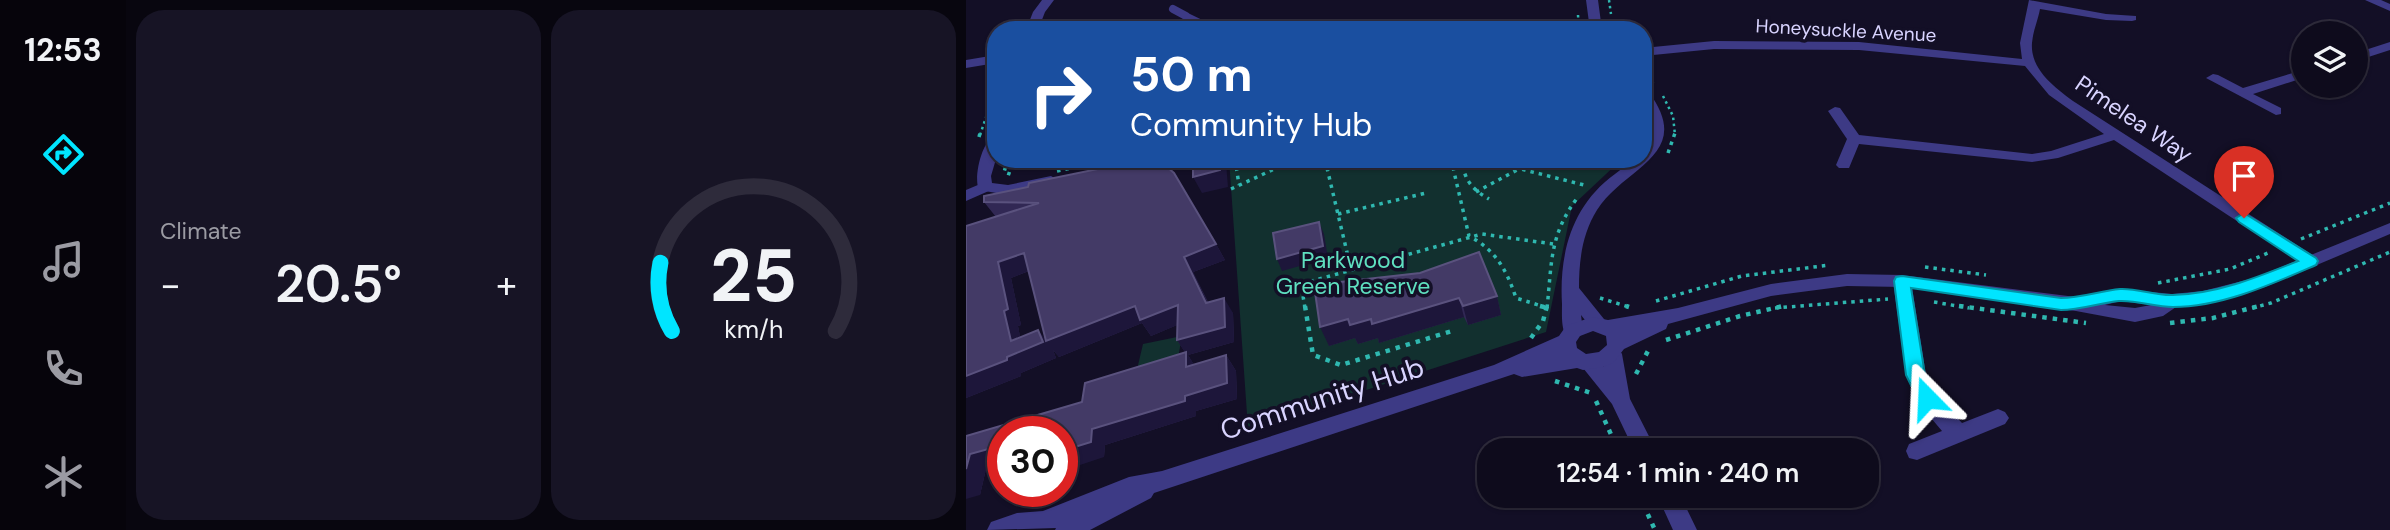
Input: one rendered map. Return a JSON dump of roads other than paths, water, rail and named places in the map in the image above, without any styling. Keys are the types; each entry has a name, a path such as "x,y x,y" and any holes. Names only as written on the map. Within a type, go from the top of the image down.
{"street":[{"path":"1036,21 1048,0"},
{"path":"2371,0 2390,8"},
{"path":"1593,1 1595,21"},
{"path":"2028,63 2026,42 2035,3 2106,17 2132,18"},
{"path":"1186,16 1198,21"},
{"name":"Honeysuckle Avenue","path":"1652,52 1738,44 1859,46 2028,63"},
{"path":"2368,53 2390,46"},
{"path":"966,64 987,60"},
{"name":"Pimelea Way","path":"2028,63 2060,98 2311,261"},
{"path":"2213,78 2276,111"},
{"path":"2242,93 2291,78"},
{"path":"1652,108 1659,118 1660,133 1652,148"},
{"path":"1835,111 1854,139 2032,158 2053,155 2116,135"},
{"path":"1844,165 1854,139"},
{"path":"985,187 983,176 987,165"},
{"path":"1094,172 1121,168"},
{"path":"1620,399 1583,361 1568,352 1574,300 1572,255 1577,229 1602,193 1632,168"},
{"path":"966,195 985,187 1008,190 1071,177"},
{"path":"1609,337 1771,290 1847,279 1908,274 2108,312 2135,314 2156,311 2172,301 2203,298 2259,283 2390,228"},
{"path":"1908,274 1916,375 1927,398 1958,434"},
{"path":"1574,300 1609,337 1620,399 1639,438"},
{"name":"Community Hub","path":"999,530 1055,527 1162,481 1501,371 1585,325 1609,337 1583,361 1501,371"},
{"path":"1917,451 1997,418"},
{"path":"1674,508 1685,530"}],"lane":[{"path":"1173,9 1186,16"}],"park label":[{"name":"Parkwood Green Reserve","path":"1353,273"}]}
